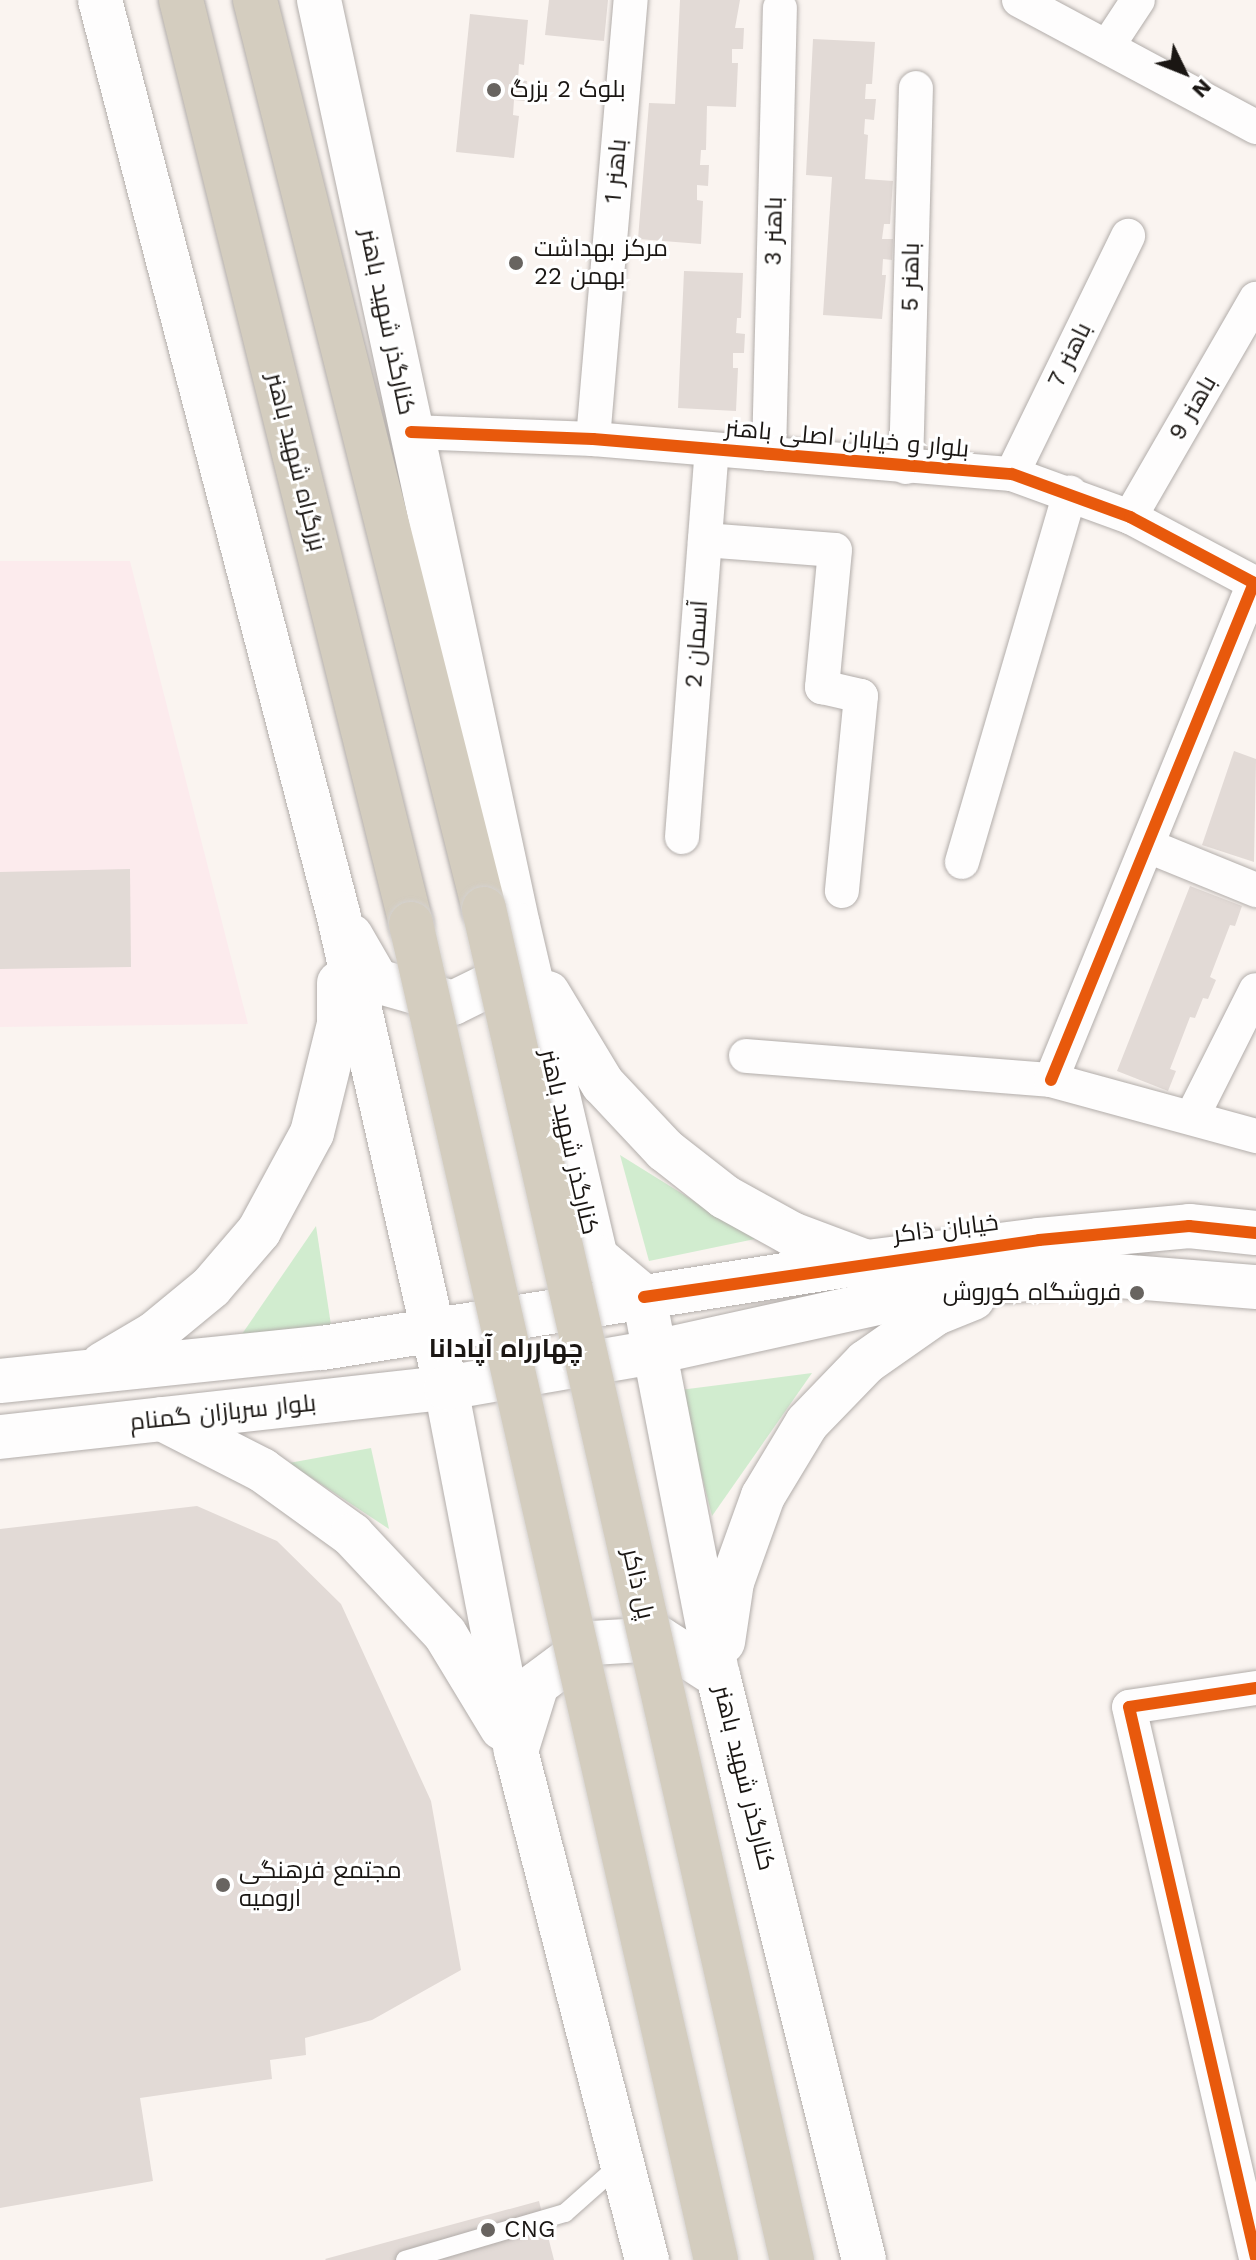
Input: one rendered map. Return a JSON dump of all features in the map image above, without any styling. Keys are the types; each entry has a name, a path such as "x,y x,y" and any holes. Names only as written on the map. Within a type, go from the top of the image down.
{"highway":[{"name":"بزرگراه شهید باهنر","path":"181,0 411,924 716,2260"},
{"path":"255,0 501,917"},
{"name":"پل ذاکر","path":"501,917 792,2260"}],"main road":[{"path":"100,0 338,913 446,1388 516,1751 624,2160 647,2260"},
{"name":"کنارگذر شهید باهنر","path":"319,0 411,432 501,917 596,1257 644,1297 718,1676 864,2260"},
{"path":"338,913 377,981 453,1003 524,968 501,917"},
{"path":"90,1372 154,1334 211,1287 259,1231 312,1133 339,1024 338,913"},
{"path":"501,917 603,1084 665,1150 725,1197 792,1234 867,1262"},
{"name":"خیابان ذاکر","path":"431,1329 867,1262 1039,1240 1189,1226 1256,1233"},
{"path":"446,1388 655,1352 963,1284 1094,1274 1256,1287"},
{"path":"516,1751 537,1684 592,1643 660,1639 718,1676 732,1582 747,1539 763,1496 807,1423 866,1362 936,1313 1015,1280"},
{"path":"0,1381 322,1348 431,1329"},
{"name":"بلوار سربازان گمنام","path":"0,1437 446,1388"},
{"path":"162,1419 262,1470 352,1535 445,1634 516,1751"}],"street":[{"name":"باهنر 1","path":"593,439 631,0"},
{"path":"1019,0 1256,127"},
{"path":"1107,47 1138,0"},
{"name":"باهنر 3","path":"769,454 780,8"},
{"name":"باهنر 5","path":"906,467 916,88"},
{"name":"باهنر 7","path":"1012,474 1128,236"},
{"name":"باهنر 9","path":"1130,517 1256,299"},
{"name":"بلوار و خیابان اصلی باهنر","path":"411,432 593,439 1012,474 1070,492 1130,517 1255,584"},
{"name":"آسمان 2","path":"682,837 712,450"},
{"path":"962,862 1070,492"},
{"path":"705,540 835,550 822,687 861,696 842,891"},
{"path":"1051,1080 1255,584"},
{"path":"1148,846 1256,890"},
{"path":"1192,1117 1256,990"},
{"path":"746,1056 1051,1080 1256,1136"},
{"path":"1256,1688 1129,1707 1256,2258"}],"lane":[{"path":"405,2260 565,2213 624,2160"}],"shaded area":[{"path":"0,561 130,561 248,1024 0,1027"}],"green space":[{"path":"620,1155 755,1239 649,1261"},
{"path":"316,1226 331,1325 240,1337"},
{"path":"812,1373 712,1516 680,1390"},
{"path":"371,1448 389,1529 289,1463"}],"building":[{"path":"549,0 608,0 604,41 545,35"},
{"path":"680,0 740,0 735,28 744,28 743,49 732,49 732,63 738,63 736,107 707,106 706,150 701,150 700,165 709,165 708,186 697,185 697,200 703,201 701,244 638,239 649,103 675,104"},
{"name":"بلوک 2 بزرگ","path":"470,14 528,20 524,65 519,64 518,80 527,81 525,101 514,100 513,115 519,116 514,158 456,152"},
{"path":"813,39 875,42 872,84 866,84 865,99 876,99 874,120 865,119 864,134 868,135 865,179 893,181 890,224 884,224 882,239 893,239 892,260 883,259 882,275 886,275 882,319 823,315 832,177 806,175"},
{"path":"684,271 743,273 741,318 737,318 736,333 745,334 744,353 733,353 733,368 738,368 736,411 678,408"},
{"path":"1234,751 1256,759 1254,862 1202,845"},
{"path":"130,869 131,967 0,969 0,872"},
{"path":"1190,886 1242,906 1235,926 1230,925 1210,977 1216,980 1208,999 1203,998 1195,1018 1190,1017 1170,1069 1176,1071 1168,1091 1117,1071"},
{"name":"مجتمع فرهنگی ارومیه","path":"197,1506 277,1541 341,1604 431,1801 461,1970 372,2020 305,2038 306,2055 270,2060 272,2079 140,2098 153,2181 0,2208 0,1529"},
{"name":"CNG","path":"539,2201 554,2260 325,2259"}],"cycle path":[{"path":"411,432 593,439 1012,474 1130,517 1256,584"},
{"path":"1051,1080 1254,583"},
{"path":"644,1297 1039,1240 1189,1226 1256,1233"},
{"path":"1256,1688 1129,1707 1256,2258"}],"place":[{"name":"بلوک 2 بزرگ","path":"494,90"},
{"name":"مرکز بهداشت 22 بهمن","path":"516,263"},
{"name":"فروشگاه کوروش","path":"1137,1293"},
{"name":"مجتمع فرهنگی ارومیه","path":"223,1885"},
{"name":"CNG","path":"488,2230"}],"district":[{"name":"چهارراه آپادانا","path":"506,1349"}]}
